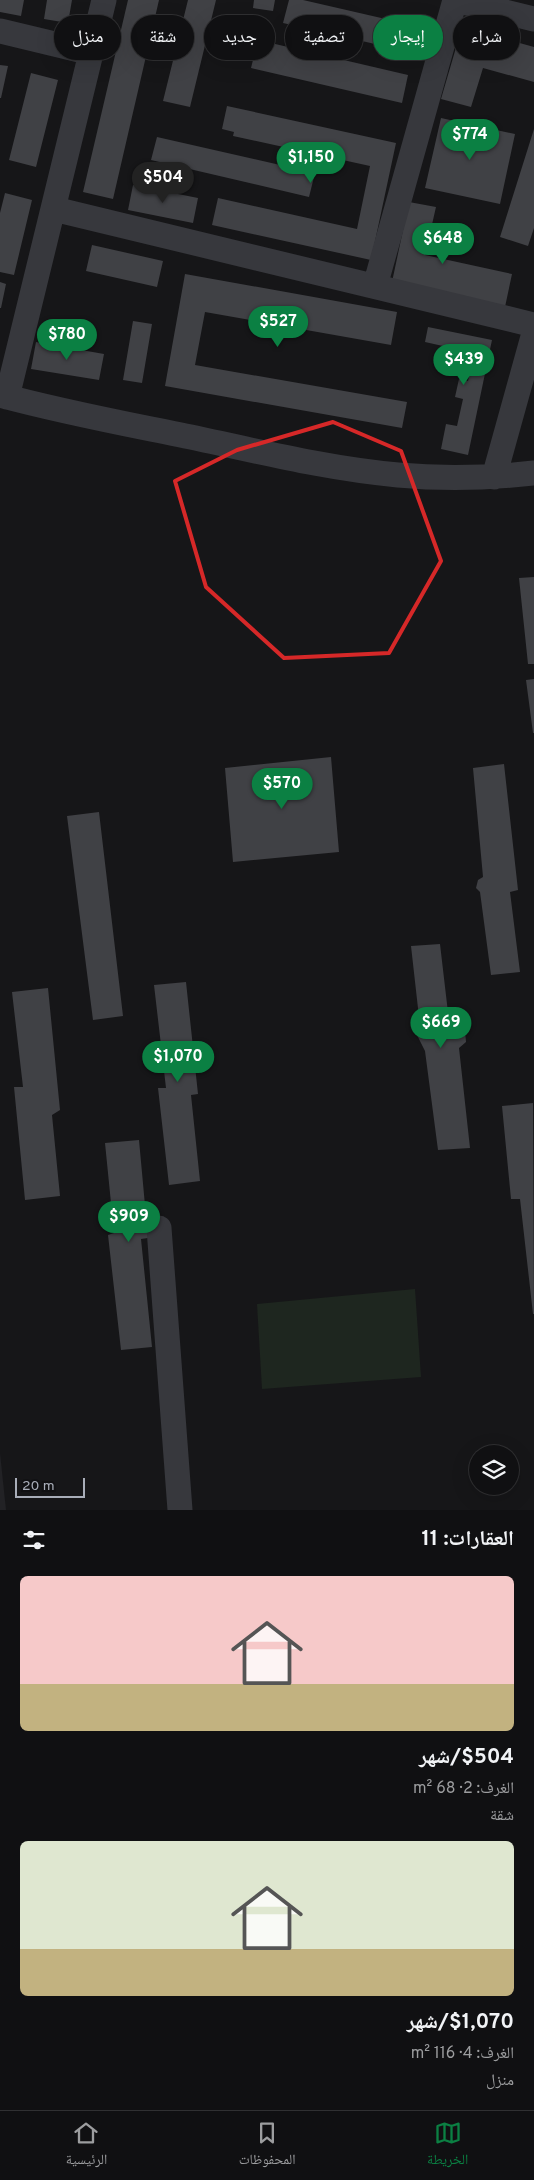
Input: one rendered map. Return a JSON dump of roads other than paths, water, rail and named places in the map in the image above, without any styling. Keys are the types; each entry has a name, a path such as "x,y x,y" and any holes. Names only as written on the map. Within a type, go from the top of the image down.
{"street":[{"path":"101,15 104,0"},
{"path":"375,286 455,0 534,18"},
{"path":"0,31 54,44"},
{"path":"90,60 54,208 3,396 213,442 354,469 398,475 494,477 534,473"},
{"path":"54,208 534,325"},
{"path":"494,477 534,333"},
{"path":"159,1228 180,1510"}]}
